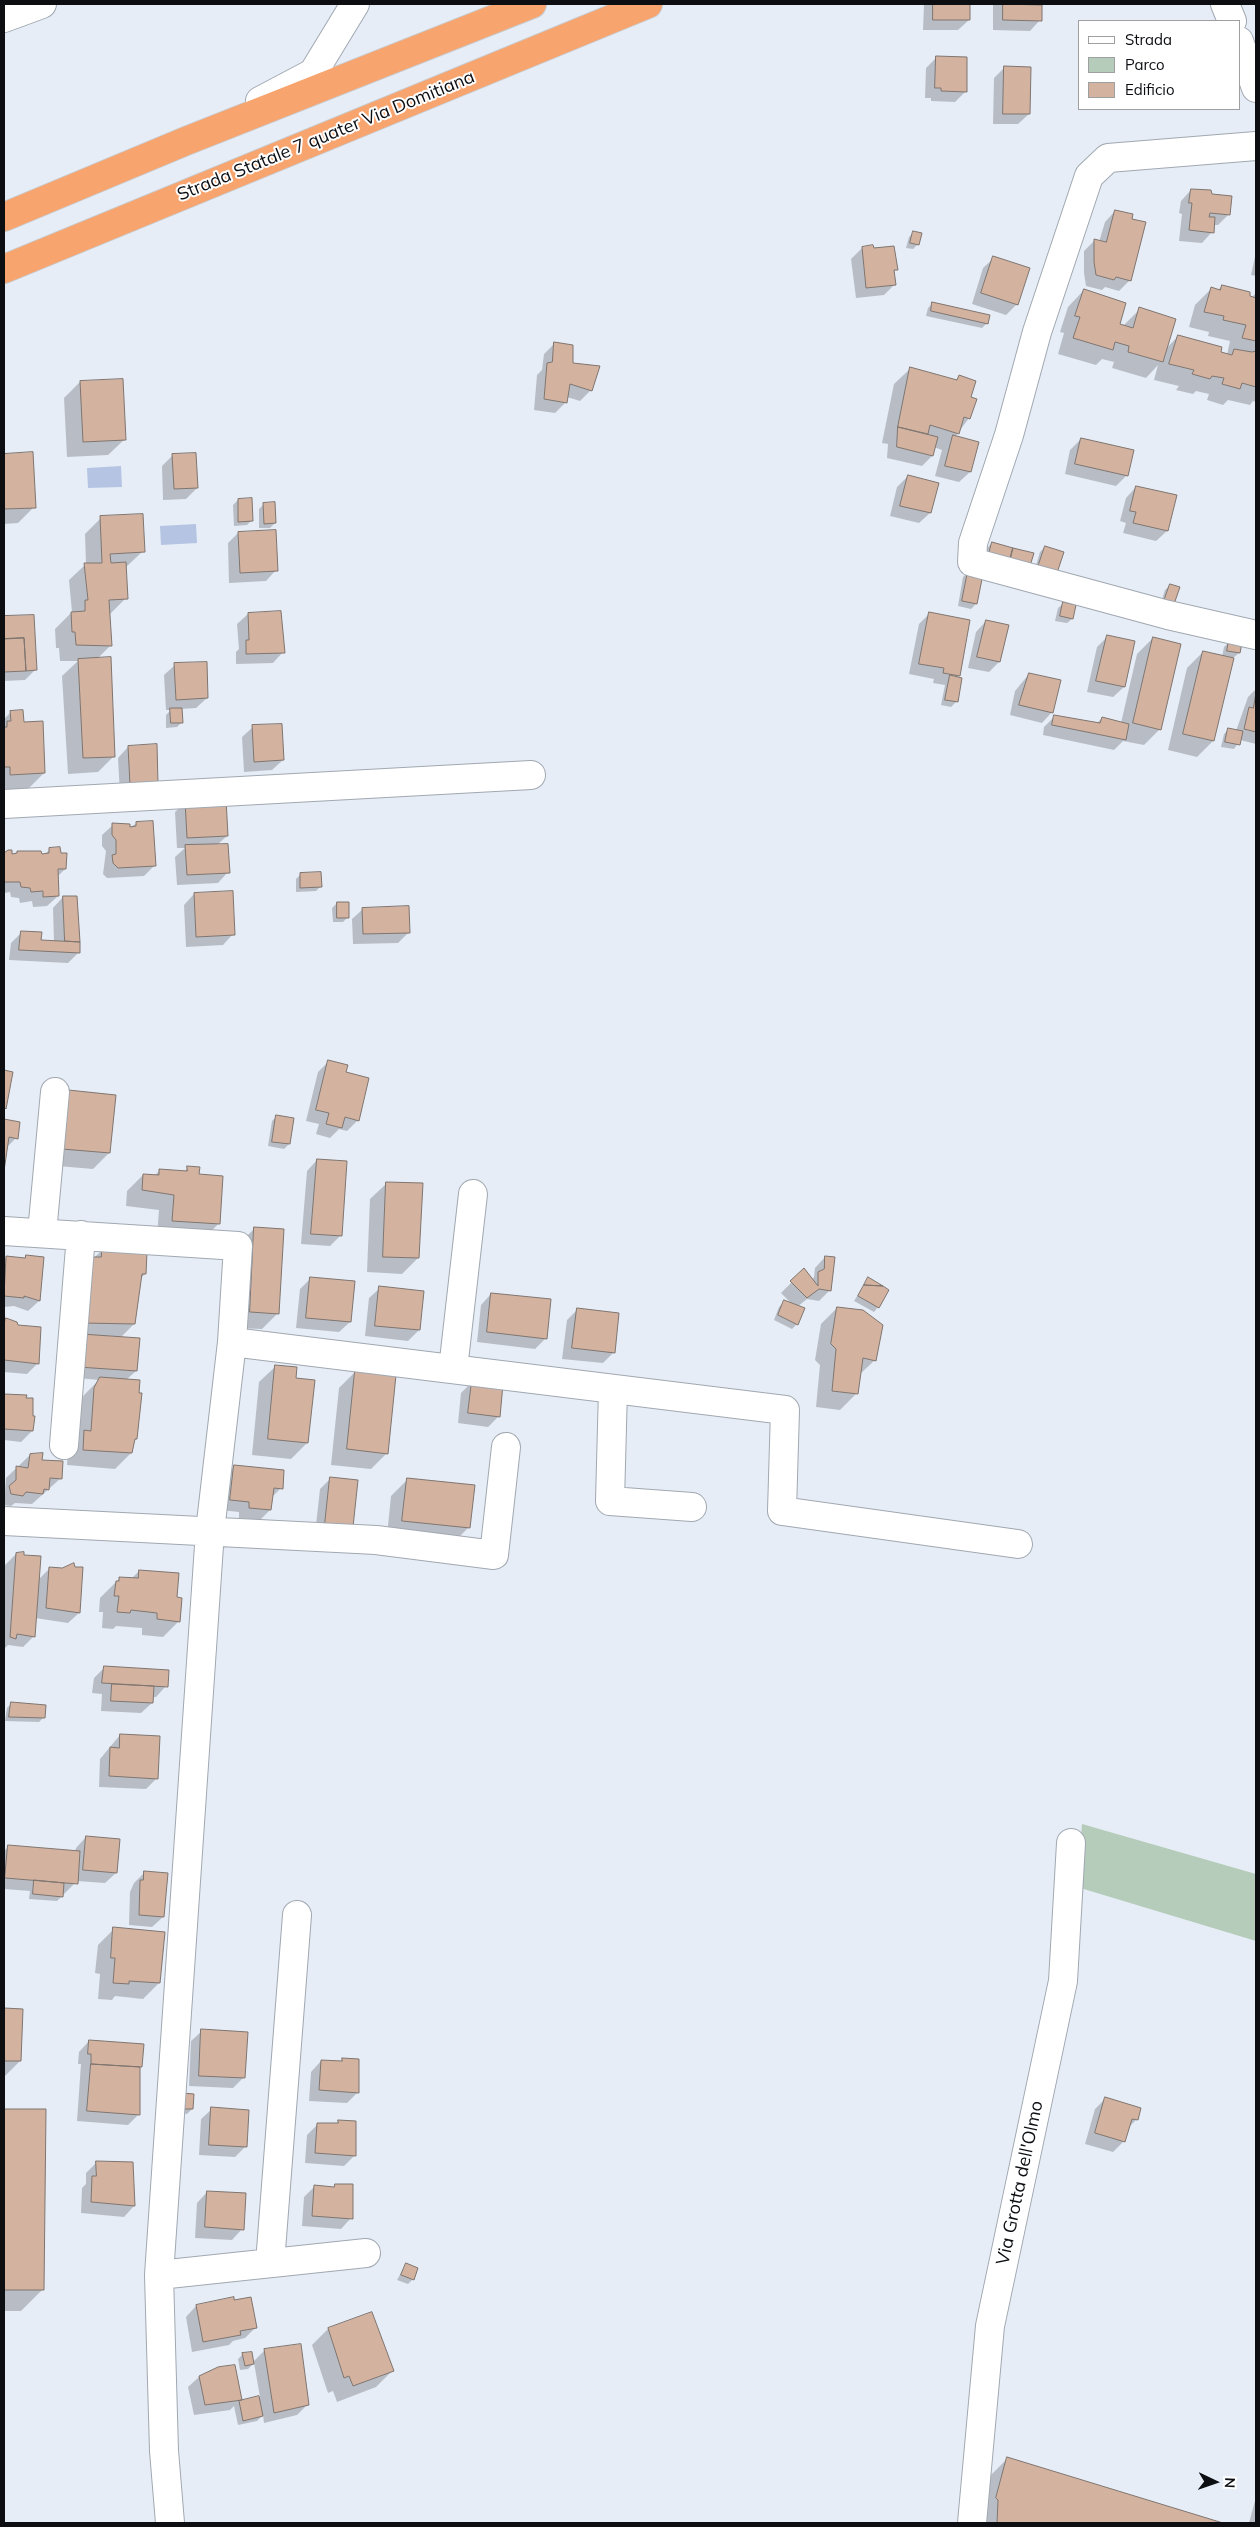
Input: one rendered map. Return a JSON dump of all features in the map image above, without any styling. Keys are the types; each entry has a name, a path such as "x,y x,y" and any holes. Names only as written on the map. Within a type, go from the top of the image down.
{"highway":[{"path":"4,217 231,123 532,4"},
{"name":"Strada Statale 7 quater Via Domitiana","path":"4,269 648,4"}],"street":[{"path":"4,18 42,4"},
{"path":"231,123 247,106 313,73 355,4"},
{"path":"1225,4 1232,20"},
{"path":"1240,44 1256,88"},
{"path":"1256,146 1108,158 1089,176 1037,332 1009,435 973,542 972,562 1168,615 1256,635"},
{"path":"4,804 531,774"},
{"path":"42,1233 55,1092"},
{"path":"453,1369 473,1194"},
{"path":"4,1231 238,1246 232,1342 210,1532 159,2275 164,2451 170,2523"},
{"path":"64,1444 81,1235"},
{"path":"232,1342 786,1410 782,1511 1018,1544"},
{"path":"613,1389 610,1501 692,1507"},
{"path":"4,1521 376,1540 494,1555 506,1447"},
{"name":"Via Grotta dell'Olmo","path":"972,2523 990,2326 1063,1981 1071,1843"},
{"path":"270,2263 297,1916"},
{"path":"159,2275 366,2253"}],"green space":[{"path":"1082,1824 1256,1874 1256,1941 1077,1887"}],"water":[{"path":"121,466 122,487 88,488 87,468"},
{"path":"196,524 197,543 161,545 160,526"}],"building":[{"path":"933,4 970,4 970,20 933,20"},
{"path":"1003,4 1042,5 1042,21 1003,20"},
{"path":"936,56 967,57 967,92 941,91 941,88 935,88"},
{"path":"1004,66 1031,67 1030,114 1003,114"},
{"path":"1191,189 1211,190 1212,194 1232,196 1230,215 1210,213 1209,217 1215,217 1214,233 1189,230 1192,203 1189,203"},
{"path":"1115,210 1133,214 1132,219 1146,222 1131,281 1116,277 1114,280 1096,275 1094,239 1106,242"},
{"path":"913,231 922,233 919,245 910,243"},
{"path":"873,245 874,248 894,246 898,270 894,270 896,285 866,288 862,247"},
{"path":"993,256 1030,268 1018,305 981,293"},
{"path":"1222,285 1250,292 1250,296 1256,298 1256,341 1242,338 1246,325 1223,320 1224,316 1204,312 1211,287 1220,290"},
{"path":"1084,289 1126,303 1120,324 1133,328 1139,307 1176,319 1163,362 1128,352 1129,346 1115,342 1113,350 1073,338 1080,317 1075,316"},
{"path":"932,302 990,315 988,324 931,311"},
{"path":"1178,335 1222,347 1221,352 1232,355 1234,349 1256,351 1256,387 1242,383 1240,389 1222,384 1224,378 1212,376 1210,379 1192,374 1194,370 1169,364"},
{"path":"554,342 573,345 573,363 600,366 592,391 570,384 567,403 544,399 547,363 552,362"},
{"path":"910,367 957,380 959,375 976,381 971,397 977,399 970,419 964,417 959,434 930,425 928,434 898,427"},
{"path":"123,379 126,440 83,442 80,381"},
{"path":"898,427 938,437 933,456 897,447"},
{"path":"953,435 979,442 971,472 945,466"},
{"path":"1081,438 1134,450 1128,476 1075,464"},
{"path":"33,452 36,508 4,509 4,454"},
{"path":"196,453 198,488 174,489 172,454"},
{"path":"908,475 939,483 931,513 900,506"},
{"path":"1136,486 1177,495 1168,531 1133,523 1136,512 1130,511"},
{"path":"252,498 253,521 238,522 238,499"},
{"path":"275,502 276,523 264,524 263,503"},
{"path":"143,514 145,552 110,554 111,563 126,562 128,599 109,600 112,646 76,645 75,632 72,632 71,612 85,611 85,600 88,600 84,563 102,563 100,516"},
{"path":"276,530 278,571 240,573 238,532"},
{"path":"992,542 1013,548 1010,560 989,554"},
{"path":"1045,546 1064,552 1057,573 1038,567"},
{"path":"1013,548 1034,553 1030,566 1010,560"},
{"path":"968,571 983,574 977,604 962,601"},
{"path":"1170,584 1180,587 1173,607 1163,604"},
{"path":"1063,602 1076,605 1073,619 1060,616"},
{"path":"281,611 285,653 246,654 246,640 249,640 248,613"},
{"path":"929,612 970,620 960,676 943,673 944,668 919,664"},
{"path":"34,615 37,670 26,671 24,638 4,639 4,616"},
{"path":"986,620 1009,625 1000,662 977,657"},
{"path":"1107,635 1135,641 1125,687 1096,681"},
{"path":"1153,637 1181,644 1161,730 1133,723"},
{"path":"24,638 26,671 4,672 4,639"},
{"path":"1229,640 1242,643 1240,653 1227,651"},
{"path":"1203,651 1234,658 1214,741 1183,734"},
{"path":"111,657 115,757 83,758 78,659"},
{"path":"207,662 208,698 176,700 174,663"},
{"path":"1029,673 1061,680 1053,713 1019,705"},
{"path":"950,675 962,678 958,702 945,700"},
{"path":"1256,693 1256,732 1244,729 1249,707 1253,708"},
{"path":"170,708 182,708 183,723 171,723"},
{"path":"23,710 24,722 43,721 45,773 10,775 10,767 4,767 4,727 7,727 7,721 11,721 10,711"},
{"path":"1054,715 1100,723 1102,717 1129,724 1126,740 1052,725"},
{"path":"282,724 284,760 254,762 252,725"},
{"path":"1228,728 1243,731 1240,745 1225,742"},
{"path":"157,744 158,784 130,785 128,746"},
{"path":"226,799 228,836 187,838 185,800"},
{"path":"153,821 156,866 118,868 113,863 112,855 116,854 116,840 112,835 112,823 130,824 130,827 136,826 136,822"},
{"path":"228,844 230,873 187,875 185,845"},
{"path":"60,847 61,853 67,853 66,869 58,869 59,896 43,897 43,891 31,892 30,888 21,887 20,882 4,882 4,853 8,850 12,850 12,854 17,853 17,851 41,851 42,854 49,853 49,848"},
{"path":"321,872 322,887 300,888 300,873"},
{"path":"233,891 235,935 196,937 194,893"},
{"path":"63,896 77,896 80,942 65,941"},
{"path":"337,902 349,902 349,918 337,918"},
{"path":"409,906 410,933 363,934 362,908"},
{"path":"21,931 42,932 41,940 80,942 80,953 19,950"},
{"path":"328,1060 348,1065 346,1072 369,1078 359,1121 345,1117 342,1128 326,1124 329,1113 316,1110"},
{"path":"4,1070 13,1072 6,1109 4,1107"},
{"path":"68,1090 116,1095 110,1153 62,1149"},
{"path":"276,1115 294,1118 290,1144 272,1142"},
{"path":"4,1119 20,1122 18,1139 9,1137 4,1171"},
{"path":"317,1159 347,1161 342,1236 311,1234"},
{"path":"187,1166 200,1167 199,1174 223,1176 220,1224 172,1221 174,1195 142,1190 143,1174 159,1175 159,1169 187,1171"},
{"path":"386,1182 423,1183 419,1258 383,1257"},
{"path":"254,1227 284,1229 279,1314 250,1312"},
{"path":"102,1249 147,1252 146,1274 142,1274 135,1324 83,1323 85,1298 90,1298 93,1257 101,1257"},
{"path":"26,1255 44,1257 40,1301 24,1296 24,1298 4,1296 6,1256 25,1258"},
{"path":"825,1256 835,1257 831,1291 819,1289 807,1298 790,1281 804,1268 818,1286 818,1272 824,1269"},
{"path":"310,1277 355,1281 351,1322 306,1318"},
{"path":"868,1277 883,1286 864,1285"},
{"path":"864,1285 883,1286 889,1290 879,1308 858,1296"},
{"path":"379,1286 424,1291 420,1330 375,1326"},
{"path":"491,1293 551,1299 547,1339 487,1332"},
{"path":"784,1300 805,1308 798,1325 778,1315"},
{"path":"837,1307 863,1310 883,1325 876,1361 863,1358 858,1394 832,1391 836,1349 831,1344"},
{"path":"577,1308 619,1313 615,1353 572,1348"},
{"path":"6,1318 17,1322 18,1325 41,1327 39,1364 4,1360 4,1324"},
{"path":"81,1334 140,1338 137,1371 78,1367"},
{"path":"275,1365 297,1367 296,1378 315,1380 308,1443 268,1439"},
{"path":"355,1371 396,1375 388,1454 347,1449"},
{"path":"100,1377 140,1380 139,1393 142,1393 137,1439 135,1439 132,1453 83,1450 84,1430 91,1431 94,1388"},
{"path":"472,1381 503,1384 500,1417 468,1413"},
{"path":"4,1394 27,1395 26,1398 33,1398 33,1416 35,1416 33,1431 4,1429"},
{"path":"43,1453 42,1460 63,1461 62,1479 50,1478 49,1490 44,1489 43,1494 26,1492 23,1496 11,1494 9,1486 16,1480 16,1466 28,1468 30,1454"},
{"path":"234,1465 284,1470 283,1489 274,1488 271,1510 249,1508 249,1502 230,1500"},
{"path":"330,1477 358,1480 353,1527 325,1524"},
{"path":"407,1478 475,1485 470,1528 402,1521"},
{"path":"24,1552 24,1555 41,1556 35,1637 17,1634 16,1639 10,1637 16,1553"},
{"path":"74,1563 75,1567 83,1567 80,1613 46,1608 49,1567 62,1568"},
{"path":"139,1570 179,1573 177,1597 182,1598 180,1622 157,1619 157,1613 131,1610 130,1613 117,1612 119,1596 114,1596 116,1581 119,1581 119,1577 138,1578"},
{"path":"104,1666 169,1670 168,1687 102,1683"},
{"path":"112,1684 154,1686 153,1703 111,1701"},
{"path":"11,1702 46,1705 45,1718 9,1717"},
{"path":"120,1734 160,1736 158,1779 109,1776 110,1747 119,1748"},
{"path":"86,1836 120,1839 117,1873 83,1870"},
{"path":"8,1845 80,1851 78,1884 5,1878"},
{"path":"144,1871 168,1873 164,1917 139,1915 140,1880 143,1880"},
{"path":"34,1880 64,1883 63,1897 33,1894"},
{"path":"113,1927 165,1932 160,1983 129,1981 129,1984 113,1983 115,1958 111,1958"},
{"path":"4,2008 23,2009 21,2061 4,2061"},
{"path":"201,2029 248,2032 245,2078 199,2076"},
{"path":"89,2040 144,2044 142,2067 91,2064 91,2054 88,2054"},
{"path":"342,2058 359,2059 359,2093 319,2090 321,2060 342,2061"},
{"path":"91,2064 140,2067 140,2115 87,2111"},
{"path":"182,2093 194,2094 193,2109 181,2109"},
{"path":"1105,2097 1141,2108 1138,2120 1132,2119 1125,2142 1095,2133"},
{"path":"211,2107 249,2110 247,2147 209,2145"},
{"path":"4,2109 46,2109 44,2290 4,2290"},
{"path":"338,2120 356,2121 356,2156 315,2153 317,2123 338,2123"},
{"path":"96,2161 133,2162 135,2206 91,2202 92,2176 96,2176"},
{"path":"335,2184 353,2184 353,2219 312,2216 314,2185 334,2187"},
{"path":"207,2191 246,2193 244,2230 205,2227"},
{"path":"406,2263 418,2268 414,2280 401,2275"},
{"path":"234,2297 234,2300 251,2297 257,2328 240,2331 241,2335 203,2342 196,2305"},
{"path":"372,2312 394,2371 353,2386 349,2376 344,2378 328,2328"},
{"path":"301,2344 309,2405 274,2413 264,2349"},
{"path":"252,2352 254,2364 245,2366 242,2353"},
{"path":"235,2365 242,2400 205,2405 199,2376 218,2367"},
{"path":"259,2396 263,2416 243,2421 239,2401"},
{"path":"1007,2457 1223,2523 997,2523 998,2500 996,2498"}]}
